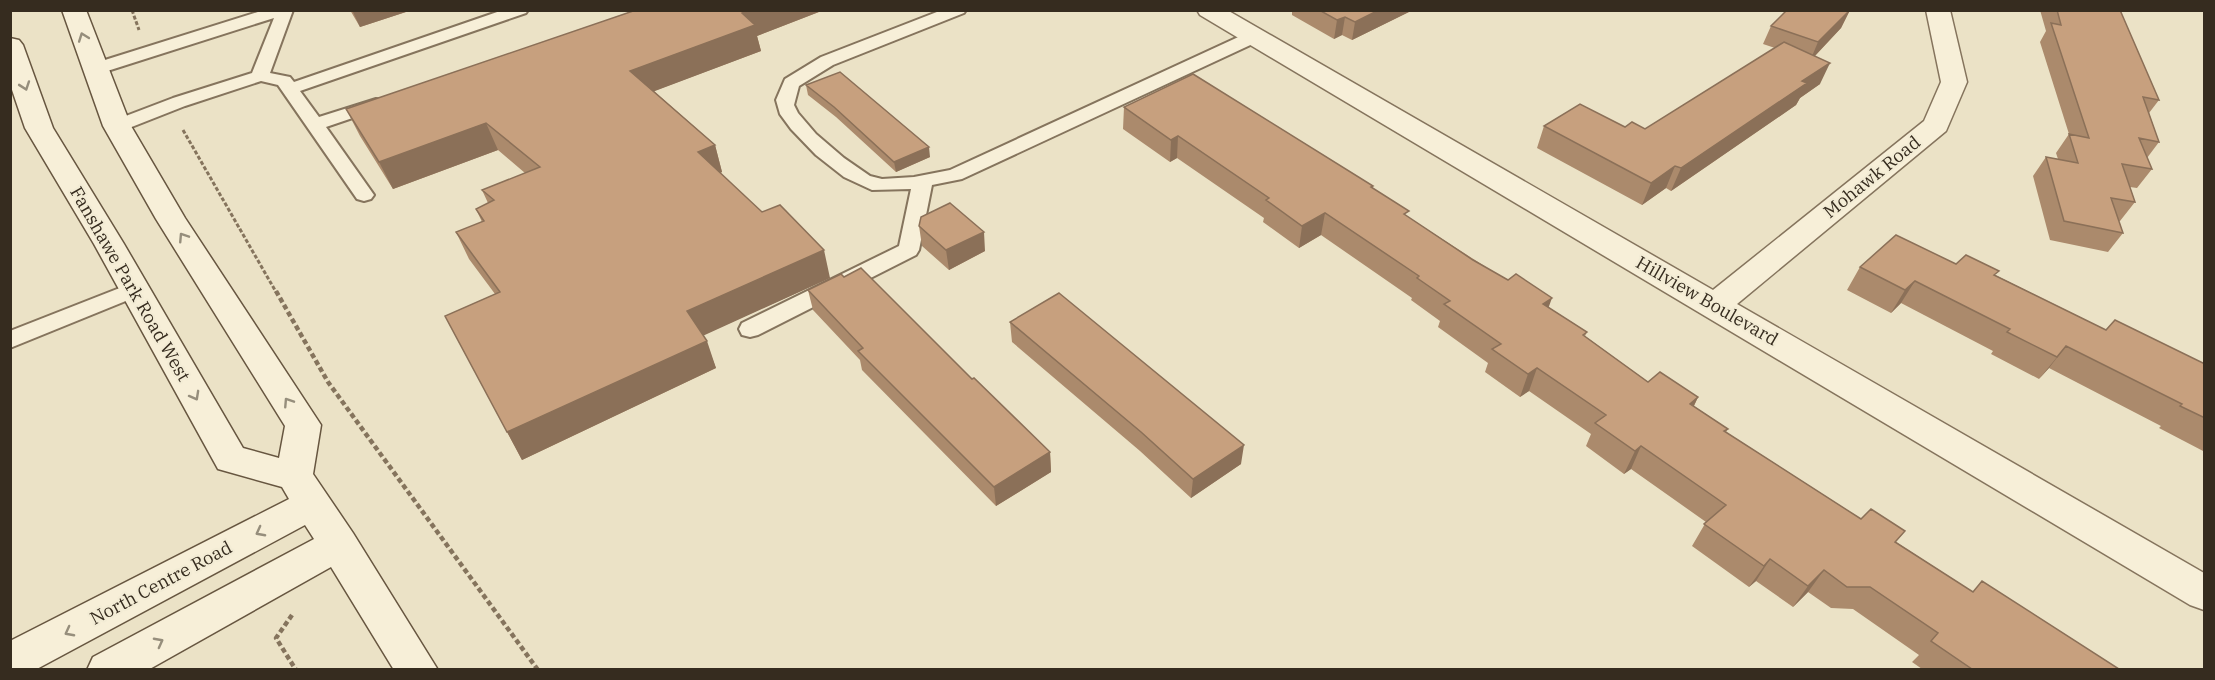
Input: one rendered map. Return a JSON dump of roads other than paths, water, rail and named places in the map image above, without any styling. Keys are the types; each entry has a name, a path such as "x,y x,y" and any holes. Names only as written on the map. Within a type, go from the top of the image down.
{"street":[{"path":"74,10 117,126 171,219 303,425 303,490 417,669"},
{"name":"Hillview Boulevard","path":"1209,10 2205,593"},
{"name":"Mohawk Road","path":"1715,305 1936,125 1954,82 1938,10"},
{"name":"Fanshawe Park Road West","path":"10,45 39,128 135,289 231,459 303,490"},
{"name":"North Centre Road","path":"10,662 303,490"},
{"path":"108,669 339,544"}],"lane":[{"path":"95,69 284,10"},
{"path":"260,76 284,10"},
{"path":"290,89 520,10"},
{"path":"958,10 827,61 791,83 785,104 791,120 843,168 871,184 902,183 955,175 1253,37"},
{"path":"117,126 169,105 260,76 284,81 364,195"},
{"path":"315,125 392,98"},
{"path":"750,328 909,250 923,180"},
{"path":"10,340 135,289"}]}
